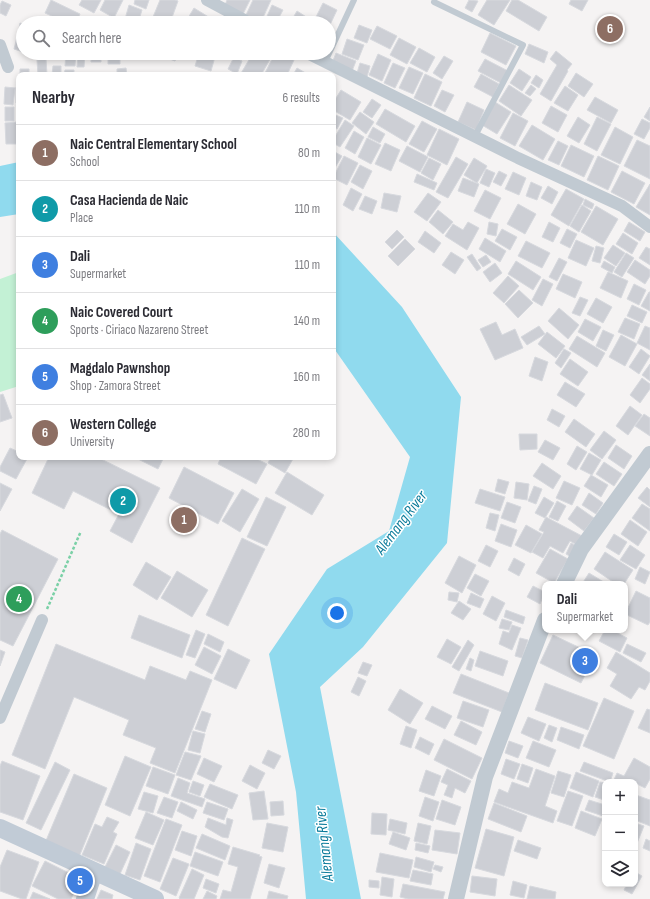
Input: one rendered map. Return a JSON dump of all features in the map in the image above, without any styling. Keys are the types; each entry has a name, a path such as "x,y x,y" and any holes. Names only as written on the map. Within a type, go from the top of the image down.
{"main road":[{"path":"0,828 155,899"},
{"path":"85,899 94,872"}],"street":[{"path":"207,0 237,16"},
{"path":"1,52 8,67"},
{"path":"321,60 622,206 650,227"},
{"path":"566,581 582,550 650,454"},
{"path":"0,718 42,620"},
{"path":"456,899 485,777 542,628"}],"lane":[{"path":"336,38 354,0"},
{"path":"434,2 523,45 475,136"}],"path":[{"path":"42,620 81,531"}],"green space":[{"path":"16,273 16,387 0,392 0,279"}],"water":[{"path":"16,163 16,214 0,217 0,166"},
{"name":"Alemang River","path":"336,235 402,307 461,397 447,543 363,647 320,687 361,899 306,899 296,792 269,654 327,569 389,531 410,457 336,351"}],"building":[{"path":"51,0 80,14 79,16 52,16 45,13"},
{"path":"82,0 101,0 94,13 79,5"},
{"path":"105,0 123,0 115,16 110,16 100,10"},
{"path":"135,0 149,0 146,9 134,4"},
{"path":"160,0 178,1 173,16 153,16"},
{"path":"227,0 250,0 243,14 225,5"},
{"path":"253,0 271,0 264,16 246,15"},
{"path":"469,0 478,1 472,12 465,8"},
{"path":"487,0 510,0 494,25 478,15"},
{"path":"512,0 518,0 547,17 539,31 506,11"},
{"path":"571,0 588,0 582,11 569,4"},
{"path":"2,1 11,5 6,16 0,13 0,5"},
{"path":"323,3 337,10 334,16 316,16"},
{"path":"129,5 142,10 140,16 126,16"},
{"path":"272,5 283,10 280,16 267,16"},
{"path":"194,8 207,16 189,16"},
{"path":"297,11 305,16 294,16"},
{"path":"359,25 372,30 367,43 354,38"},
{"path":"377,26 397,36 390,49 370,39"},
{"path":"490,33 516,46 506,65 481,52"},
{"path":"399,38 416,47 407,64 390,55"},
{"path":"347,39 364,45 358,60 342,54"},
{"path":"529,44 548,52 544,63 525,54"},
{"path":"419,48 435,57 427,72 410,63"},
{"path":"556,51 572,64 567,70 568,71 551,101 540,94 557,65 550,59"},
{"path":"336,53 356,61 352,71 332,63 333,60 336,60"},
{"path":"378,54 391,60 382,81 369,75"},
{"path":"444,56 453,61 442,79 433,73"},
{"path":"485,59 508,71 501,83 478,71"},
{"path":"37,60 46,60 47,72 38,72"},
{"path":"65,60 75,60 75,66 65,66"},
{"path":"78,60 84,60 84,67 77,67"},
{"path":"91,60 101,60 101,62 91,62"},
{"path":"108,60 120,60 120,64 108,64"},
{"path":"197,60 214,60 211,71 195,66"},
{"path":"232,60 242,61 238,72 233,72 228,69"},
{"path":"249,60 270,60 263,72 242,72"},
{"path":"272,60 294,60 288,72 266,72"},
{"path":"360,63 370,66 367,77 357,73"},
{"path":"393,63 405,68 395,88 384,83"},
{"path":"53,66 61,66 61,72 52,72"},
{"path":"409,67 423,73 413,94 399,88"},
{"path":"126,68 127,72 117,72 117,69"},
{"path":"297,68 304,72 295,72"},
{"path":"20,69 29,69 29,72 20,72"},
{"path":"519,69 531,77 522,91 510,83"},
{"path":"65,70 74,70 74,72 65,72"},
{"path":"576,73 593,84 584,97 568,86"},
{"path":"425,74 442,82 431,106 414,98"},
{"path":"481,74 499,84 493,97 474,87"},
{"path":"536,75 543,80 539,88 531,83"},
{"path":"509,85 532,100 521,116 499,101"},
{"path":"531,85 536,89 530,96 525,93"},
{"path":"565,86 578,95 568,111 554,103"},
{"path":"5,87 15,88 13,105 4,104"},
{"path":"341,90 361,102 350,120 336,112 336,98"},
{"path":"442,90 454,95 445,112 434,106"},
{"path":"595,97 618,110 611,123 587,110"},
{"path":"372,99 381,105 372,118 363,112"},
{"path":"467,102 484,110 476,130 458,122"},
{"path":"495,102 511,112 497,134 482,125"},
{"path":"551,106 567,115 558,132 542,123"},
{"path":"5,107 14,107 14,121 5,121"},
{"path":"650,107 650,121 644,117"},
{"path":"385,109 415,126 406,142 376,124"},
{"path":"360,112 374,122 366,134 352,123"},
{"path":"513,113 528,121 515,146 500,138"},
{"path":"336,115 343,118 336,128"},
{"path":"578,117 590,125 579,143 567,136"},
{"path":"597,117 611,124 597,151 584,144"},
{"path":"642,119 650,123 650,128 644,139 634,134"},
{"path":"345,120 354,126 340,147 336,145 336,135"},
{"path":"422,121 437,129 424,152 409,144"},
{"path":"16,122 16,144 6,144 5,123"},
{"path":"532,125 555,139 543,160 519,146"},
{"path":"373,127 385,134 380,143 368,137"},
{"path":"615,127 633,137 620,164 601,155"},
{"path":"439,129 459,139 447,165 427,155"},
{"path":"354,131 364,137 355,154 345,148"},
{"path":"367,138 381,145 371,164 358,157"},
{"path":"637,140 650,146 650,179 624,166"},
{"path":"558,141 568,146 559,165 548,160"},
{"path":"385,143 400,150 391,171 375,164"},
{"path":"571,145 594,156 584,177 561,166"},
{"path":"407,146 428,157 420,172 399,161"},
{"path":"336,153 342,156 336,166"},
{"path":"344,156 358,163 347,185 336,180 336,172"},
{"path":"598,156 619,166 608,190 587,180"},
{"path":"456,157 468,164 448,198 436,192"},
{"path":"429,158 441,164 433,180 421,173"},
{"path":"474,158 487,166 477,183 464,175"},
{"path":"360,165 372,171 363,189 351,182"},
{"path":"486,169 495,173 489,187 480,183"},
{"path":"499,171 507,175 501,186 493,182"},
{"path":"622,171 645,183 634,204 611,192"},
{"path":"513,172 526,178 519,195 505,189"},
{"path":"417,174 437,183 434,190 414,182"},
{"path":"463,178 479,184 474,197 458,191"},
{"path":"531,182 542,187 537,200 526,196"},
{"path":"650,184 650,215 636,207"},
{"path":"548,186 558,192 552,204 541,198"},
{"path":"351,188 362,194 353,211 343,205"},
{"path":"566,189 584,199 569,226 551,215"},
{"path":"485,190 501,198 490,219 474,211"},
{"path":"384,193 401,196 397,212 381,208"},
{"path":"428,193 441,202 427,221 414,212"},
{"path":"365,196 377,201 372,214 359,209"},
{"path":"585,199 594,204 592,209 583,205"},
{"path":"518,204 536,214 525,234 507,224"},
{"path":"582,205 591,211 579,232 570,226"},
{"path":"596,206 618,219 603,245 581,232"},
{"path":"438,210 453,222 443,234 429,222"},
{"path":"468,222 479,228 467,250 445,236 453,224 463,230"},
{"path":"489,222 498,224 496,236 487,234"},
{"path":"549,222 560,228 553,242 542,237"},
{"path":"629,222 645,232 640,241 624,231"},
{"path":"502,229 517,237 510,250 495,241"},
{"path":"567,229 577,234 570,248 560,243"},
{"path":"397,230 404,237 392,249 385,242"},
{"path":"425,231 441,243 434,253 418,242"},
{"path":"623,233 638,243 632,254 616,244"},
{"path":"485,238 506,251 500,262 479,249"},
{"path":"405,239 415,249 398,266 388,256"},
{"path":"576,240 594,248 586,266 568,258"},
{"path":"526,241 550,253 542,268 518,256"},
{"path":"613,245 625,253 616,266 604,258"},
{"path":"596,246 604,248 600,263 592,261"},
{"path":"646,247 650,249 650,265 639,258"},
{"path":"451,252 464,260 455,274 442,265"},
{"path":"626,253 634,258 622,277 614,272"},
{"path":"472,254 481,268 477,271 467,257"},
{"path":"486,255 491,262 483,267 478,260"},
{"path":"559,258 567,262 557,281 549,277"},
{"path":"635,260 650,270 650,276 645,284 627,272"},
{"path":"516,261 541,277 533,290 508,274"},
{"path":"604,261 615,267 612,273 601,267"},
{"path":"495,263 502,273 490,282 483,272"},
{"path":"608,272 628,281 621,298 600,288"},
{"path":"563,274 582,282 575,298 556,289"},
{"path":"508,276 519,286 504,303 493,293"},
{"path":"543,279 553,284 542,306 532,300"},
{"path":"634,284 646,290 639,305 627,299"},
{"path":"519,290 533,303 518,318 505,304"},
{"path":"650,292 650,311 641,306"},
{"path":"580,297 588,300 580,316 572,313"},
{"path":"596,298 612,307 603,323 587,314"},
{"path":"632,305 647,312 642,323 627,316"},
{"path":"559,308 579,325 568,339 548,321"},
{"path":"625,318 640,324 634,339 618,332"},
{"path":"585,319 601,327 593,341 578,332"},
{"path":"496,322 502,335 515,329 523,348 495,360 480,329"},
{"path":"539,326 545,334 527,345 521,337"},
{"path":"645,326 650,328 650,350 637,343"},
{"path":"603,330 614,335 606,351 596,346"},
{"path":"547,332 565,346 556,358 538,344"},
{"path":"621,335 637,344 625,366 609,357"},
{"path":"577,336 605,353 597,367 569,349"},
{"path":"564,349 571,353 561,368 555,363"},
{"path":"641,349 650,356 639,374 629,367"},
{"path":"535,357 548,362 542,381 529,376"},
{"path":"570,359 588,372 578,386 560,374"},
{"path":"650,364 650,381 642,375"},
{"path":"642,378 650,384 650,389 640,403 630,395"},
{"path":"565,382 585,394 576,407 557,395"},
{"path":"3,394 12,418 0,422 0,395"},
{"path":"630,406 642,415 628,435 616,426"},
{"path":"552,409 565,416 559,427 547,420"},
{"path":"644,414 650,418 650,436 635,426"},
{"path":"574,419 595,434 586,447 565,432"},
{"path":"604,431 616,440 602,459 590,450"},
{"path":"519,434 537,434 537,449 520,450"},
{"path":"545,440 560,448 553,460 538,452"},
{"path":"616,445 632,456 624,469 608,458"},
{"path":"577,446 587,452 576,470 567,464"},
{"path":"10,448 16,451 16,460 26,460 16,479 0,471 0,467"},
{"path":"589,453 601,460 592,475 580,469"},
{"path":"48,460 103,460 160,488 132,543 110,531 119,514 73,491 64,509 32,493"},
{"path":"140,460 162,460 158,469"},
{"path":"220,460 259,460 267,464 256,484 218,464"},
{"path":"270,460 292,460 285,473 268,463"},
{"path":"604,462 622,474 614,486 596,474"},
{"path":"542,463 561,476 553,489 533,476"},
{"path":"184,467 234,493 218,524 169,498"},
{"path":"287,472 324,495 312,515 275,493"},
{"path":"591,475 608,485 601,497 584,486"},
{"path":"498,479 509,482 505,494 495,491"},
{"path":"564,481 580,488 572,505 556,498"},
{"path":"516,482 529,484 527,500 514,498"},
{"path":"0,483 12,489 0,511"},
{"path":"534,486 542,489 536,504 528,501"},
{"path":"647,487 650,490 650,507 638,498"},
{"path":"242,489 259,499 240,532 222,521"},
{"path":"480,489 505,497 500,511 475,503"},
{"path":"589,493 603,503 596,514 582,505"},
{"path":"266,497 286,507 267,546 247,537"},
{"path":"544,497 554,503 545,518 535,513"},
{"path":"557,501 566,506 558,521 549,517"},
{"path":"507,502 521,507 515,523 501,518"},
{"path":"642,504 650,509 650,531 632,518"},
{"path":"577,506 594,518 584,531 568,519"},
{"path":"490,513 499,515 495,531 486,528"},
{"path":"546,517 582,536 577,545 570,541 563,553 550,546 543,558 532,552 544,532 539,530"},
{"path":"630,520 647,532 638,546 621,534"},
{"path":"501,524 517,530 511,547 495,541"},
{"path":"526,525 542,534 531,553 515,545"},
{"path":"2,530 58,559 13,646 0,640 0,534"},
{"path":"614,534 627,542 619,555 606,547"},
{"path":"242,538 265,549 228,626 206,615"},
{"path":"571,543 579,547 573,558 566,554"},
{"path":"486,545 498,551 490,567 478,561"},
{"path":"630,545 645,555 636,569 620,560"},
{"path":"550,549 568,559 555,581 550,581 536,573"},
{"path":"605,552 633,570 626,581 612,581 594,569"},
{"path":"459,556 476,565 462,593 445,583"},
{"path":"514,558 525,564 519,576 508,570"},
{"path":"146,562 171,577 157,600 133,585"},
{"path":"640,567 650,572 645,584 635,579"},
{"path":"177,571 208,590 192,617 161,598"},
{"path":"589,573 602,581 584,581"},
{"path":"475,574 489,581 481,596 467,588"},
{"path":"533,586 542,590 542,599 540,604 527,597"},
{"path":"636,591 650,598 650,622 648,625 628,615 628,608"},
{"path":"449,592 459,593 457,602 448,600"},
{"path":"471,593 484,599 480,608 467,603"},
{"path":"492,596 505,603 496,621 483,614"},
{"path":"459,601 471,609 463,620 451,613"},
{"path":"506,610 525,617 523,624 504,617"},
{"path":"139,615 190,635 182,658 131,638"},
{"path":"502,619 512,622 509,630 499,628"},
{"path":"512,625 521,628 512,650 499,644 503,631 509,633"},
{"path":"196,630 205,634 195,658 186,655"},
{"path":"603,633 618,633 627,638 620,652 599,641"},
{"path":"208,634 224,642 220,652 204,644"},
{"path":"553,635 595,655 581,683 540,663"},
{"path":"520,638 528,640 522,658 515,656"},
{"path":"447,639 461,647 451,664 437,657"},
{"path":"468,640 474,645 459,671 452,667"},
{"path":"56,644 145,680 150,666 186,680 190,671 212,680 175,773 150,763 156,748 123,735 129,720 74,697 45,769 12,755"},
{"path":"627,644 646,653 641,662 623,653"},
{"path":"204,647 221,656 212,674 195,665"},
{"path":"228,649 250,660 236,689 214,679"},
{"path":"0,650 5,652 0,666"},
{"path":"480,651 508,661 503,676 475,666"},
{"path":"616,652 650,673 650,681 645,690 639,687 631,699 610,686 617,674 607,668"},
{"path":"470,658 474,660 471,671 466,669"},
{"path":"363,662 372,665 367,676 358,673"},
{"path":"461,674 509,693 502,712 453,693"},
{"path":"358,677 366,681 359,696 351,692"},
{"path":"545,683 598,703 588,730 535,710"},
{"path":"400,689 423,703 410,724 388,710"},
{"path":"604,698 634,711 614,759 583,746"},
{"path":"463,701 489,710 483,727 457,718"},
{"path":"432,706 452,716 445,729 425,719"},
{"path":"647,709 650,710 650,733 638,728"},
{"path":"202,711 211,714 205,732 195,729"},
{"path":"528,717 546,724 539,741 521,733"},
{"path":"461,721 482,732 476,745 454,735"},
{"path":"549,725 557,728 552,742 544,738"},
{"path":"406,726 417,730 411,748 400,744"},
{"path":"561,727 584,735 579,749 557,740"},
{"path":"193,731 205,734 200,753 188,750"},
{"path":"420,737 434,744 429,755 415,748"},
{"path":"444,739 482,758 472,779 434,760"},
{"path":"509,741 523,746 518,758 505,753"},
{"path":"533,741 556,750 549,767 526,758"},
{"path":"268,750 281,756 274,769 262,763"},
{"path":"185,752 201,756 191,780 176,775"},
{"path":"125,756 151,767 130,816 105,805"},
{"path":"204,758 222,766 214,782 197,774"},
{"path":"634,758 650,767 650,779 645,788 638,784 638,779 614,779 617,773 624,776"},
{"path":"506,759 520,764 514,779 501,774"},
{"path":"2,761 40,776 23,820 0,812 0,766"},
{"path":"55,762 70,770 41,830 26,823"},
{"path":"584,762 613,773 611,779 602,779 580,771"},
{"path":"522,764 533,768 528,783 517,779"},
{"path":"250,765 265,773 257,789 242,781"},
{"path":"153,767 175,775 168,794 146,786"},
{"path":"447,769 471,781 465,793 455,788 452,798 444,795 448,785 441,782"},
{"path":"536,769 555,776 545,806 557,811 553,823 494,802 499,789 508,793 512,782 529,788"},
{"path":"426,770 441,776 434,796 419,791"},
{"path":"558,771 571,775 564,797 551,793"},
{"path":"576,772 599,781 593,797 570,788"},
{"path":"74,774 107,788 79,857 45,843"},
{"path":"178,778 190,783 187,793 205,799 202,807 171,796"},
{"path":"193,781 204,785 200,796 189,792"},
{"path":"600,782 602,782 602,799 595,797"},
{"path":"210,784 238,795 232,809 204,797"},
{"path":"264,791 268,819 253,820 249,793"},
{"path":"568,791 583,796 572,826 557,821"},
{"path":"144,792 158,796 153,813 138,809"},
{"path":"638,796 650,800 650,826 638,821"},
{"path":"164,797 178,802 172,818 157,813"},
{"path":"425,797 439,802 433,821 419,816"},
{"path":"442,800 461,807 455,825 436,819"},
{"path":"589,800 602,804 602,816 585,810"},
{"path":"283,801 284,815 271,816 270,802"},
{"path":"181,802 197,810 193,819 177,811"},
{"path":"207,802 228,809 224,820 203,813"},
{"path":"494,803 527,816 521,832 488,819"},
{"path":"581,811 602,819 595,836 575,828"},
{"path":"146,812 164,820 153,845 135,838"},
{"path":"372,813 387,814 386,835 371,834"},
{"path":"107,817 119,822 113,832 117,834 104,864 82,855 95,824 102,827"},
{"path":"208,818 226,825 227,818 233,820 228,838 222,837 205,827"},
{"path":"166,819 182,825 160,882 144,876"},
{"path":"390,819 407,823 405,834 388,830"},
{"path":"267,823 288,827 283,852 262,848"},
{"path":"418,823 431,826 427,844 414,841"},
{"path":"638,824 644,826 638,841"},
{"path":"486,829 514,837 504,876 475,868"},
{"path":"435,830 460,833 457,854 432,850"},
{"path":"182,831 197,836 191,856 175,850"},
{"path":"393,832 410,838 406,850 389,844"},
{"path":"202,834 230,846 225,860 196,848"},
{"path":"646,839 650,841 650,851 643,848"},
{"path":"518,840 541,848 537,859 514,851"},
{"path":"136,843 151,849 140,880 125,875"},
{"path":"416,843 430,846 428,853 415,850"},
{"path":"116,845 130,852 120,874 105,867"},
{"path":"233,847 260,855 259,856 262,857 250,899 220,899 223,890 231,892 238,867 228,864"},
{"path":"7,850 39,862 26,899 0,891 0,867"},
{"path":"195,852 223,862 218,876 190,866"},
{"path":"380,853 413,860 409,878 376,872"},
{"path":"416,857 434,862 431,872 414,867"},
{"path":"173,858 189,864 176,896 160,889"},
{"path":"45,861 81,879 71,899 58,899 32,886"},
{"path":"269,864 285,868 279,888 264,883"},
{"path":"435,865 443,867 441,872 433,869"},
{"path":"192,869 204,875 194,899 180,899 179,898"},
{"path":"413,870 433,874 431,885 410,881"},
{"path":"638,874 642,876 638,883"},
{"path":"472,876 497,879 495,896 470,892"},
{"path":"382,877 394,879 392,897 380,895"},
{"path":"206,879 219,884 216,893 203,888"},
{"path":"369,880 379,881 379,888 369,887"},
{"path":"513,881 527,885 524,898 510,895"},
{"path":"403,884 445,892 443,899 408,899 400,897"},
{"path":"530,886 556,892 555,899 527,899"},
{"path":"626,887 636,887 632,894 624,890"},
{"path":"101,890 113,895 112,899 97,899"},
{"path":"207,891 217,896 216,899 203,899"},
{"path":"269,891 288,896 287,899 267,899"},
{"path":"33,892 50,899 30,899"}],"place":[{"name":"Western College","path":"610,29"},
{"name":"Casa Hacienda de Naic","path":"123,501"},
{"name":"Naic Central Elementary School","path":"184,520"},
{"name":"Naic Covered Court","path":"19,599"},
{"name":"Dali","path":"585,661"},
{"name":"Magdalo Pawnshop","path":"80,881"}]}
